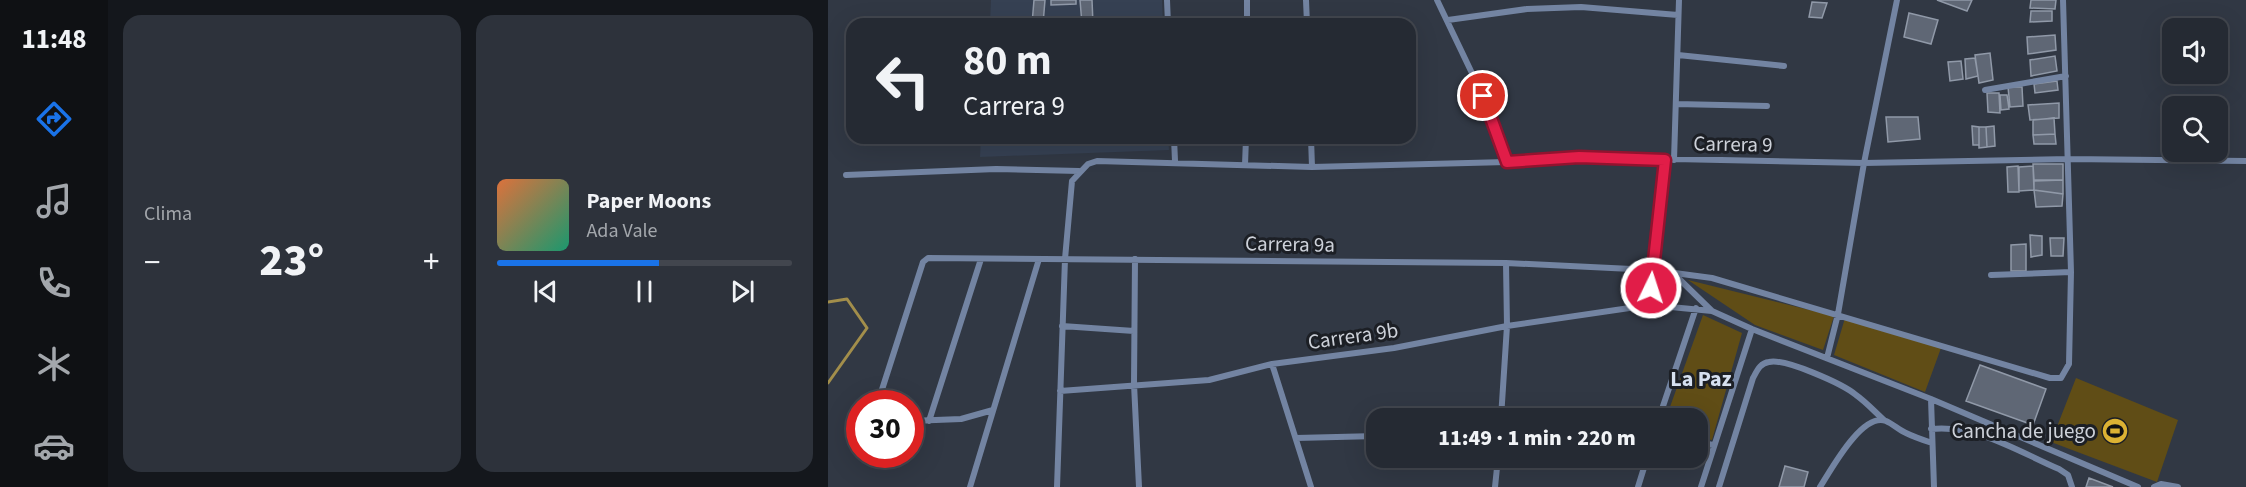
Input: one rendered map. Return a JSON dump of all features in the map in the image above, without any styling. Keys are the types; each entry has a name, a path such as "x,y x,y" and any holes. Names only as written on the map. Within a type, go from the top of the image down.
{"street":[{"path":"1167,0 1168,18"},
{"path":"1247,0 1247,18"},
{"path":"1306,0 1307,18"},
{"path":"1437,0 1492,115 1507,162"},
{"path":"1592,8 1594,0"},
{"path":"1674,160 1679,0"},
{"path":"1827,358 1838,314 1863,163 1897,0"},
{"path":"1991,275 2071,272 2063,0"},
{"path":"1448,20 1527,9 1592,8 1678,15"},
{"path":"1677,55 1784,66"},
{"path":"1984,90 2066,76"},
{"path":"1676,104 1767,106"},
{"path":"1174,144 1175,161"},
{"path":"1245,165 1246,144"},
{"path":"1311,144 1312,166"},
{"name":"Carrera 9","path":"1079,171 1097,161 1175,161 1312,166 1507,162 1579,157 1863,163 2069,159 2246,161"},
{"path":"1650,305 1665,160"},
{"path":"846,175 996,169 1079,171"},
{"path":"1057,487 1065,259 1072,181 1079,171"},
{"name":"Carrera 9a","path":"882,390 923,262 928,258 1506,263 1671,272 1712,278 2050,378 2061,378 2069,364 2071,272"},
{"path":"929,421 981,259"},
{"path":"970,487 1039,259"},
{"path":"1135,259 1134,384 1139,487"},
{"path":"1502,408 1507,326 1506,263"},
{"path":"1671,272 1712,311 1931,399 2138,487"},
{"name":"Carrera 9b","path":"1060,391 1209,380 1272,364 1395,348 1507,326 1650,305 1712,311"},
{"path":"1662,408 1696,308"},
{"path":"1062,326 1134,332"},
{"path":"1701,487 1752,329"},
{"path":"1719,487 1753,378 1760,366 1769,362 1782,362 1834,382 1855,393 1884,420 1905,433 1932,443"},
{"path":"1272,364 1311,487"},
{"path":"1931,399 1935,486"},
{"path":"924,421 961,418 993,410"},
{"path":"1820,487 1860,431 1874,421 1884,420"},
{"path":"1931,429 1947,427 1968,430 2059,469 2068,475 2072,487"},
{"path":"1296,438 1366,436"},
{"path":"1708,444 1713,445"},
{"path":"1495,487 1497,468"},
{"path":"1638,487 1644,468"},
{"path":"2154,487 2162,484 2178,487"}],"shaded area":[{"path":"991,0 1162,0 1163,18 990,18"},
{"path":"981,144 1168,144 1169,150 980,157"},
{"path":"1688,280 1834,316 1823,350 1755,325"},
{"path":"1703,315 1742,333 1712,440 1708,439 1708,408 1670,408"},
{"path":"1845,318 1941,348 1925,392 1834,355"},
{"name":"Cancha de juego","path":"2076,378 2178,420 2157,482 2051,442"}],"building":[{"path":"1034,0 1045,0 1044,18 1032,18"},
{"path":"1051,0 1076,0 1076,4 1051,5"},
{"path":"1080,0 1092,0 1093,18 1082,18"},
{"path":"1937,0 1972,0 1967,11"},
{"path":"2031,0 2056,0 2055,9 2030,8"},
{"path":"1812,2 1827,3 1822,18 1809,17"},
{"path":"2031,11 2052,11 2052,21 2030,22"},
{"path":"1909,13 1938,20 1931,44 1904,37"},
{"path":"2055,35 2056,50 2028,54 2027,37"},
{"path":"1990,53 1993,80 1979,83 1975,55"},
{"path":"2055,56 2057,71 2031,76 2030,60"},
{"path":"1975,58 1978,76 1966,79 1965,59"},
{"path":"1961,61 1963,79 1950,81 1948,62"},
{"path":"2057,81 2058,90 2035,93 2034,84"},
{"path":"2008,87 2022,87 2023,106 2010,107"},
{"path":"1987,93 1999,93 2000,113 1988,112"},
{"path":"2000,95 2007,95 2009,109 2001,110"},
{"path":"2059,103 2059,118 2030,120 2028,105"},
{"path":"1886,117 1918,117 1920,139 1888,142"},
{"path":"2054,118 2055,134 2033,135 2033,120"},
{"path":"1972,126 1979,127 1979,145 1973,145"},
{"path":"1994,126 1995,146 1987,147 1986,127"},
{"path":"1979,127 1986,127 1987,147 1979,148"},
{"path":"2055,134 2056,144 2034,144 2033,135"},
{"path":"2033,164 2063,164 2063,180 2034,180"},
{"path":"2018,166 2019,192 2008,192 2007,167"},
{"path":"2033,166 2034,190 2019,191 2019,167"},
{"path":"2063,180 2063,194 2034,190 2034,181"},
{"path":"2034,190 2063,194 2062,206 2036,207"},
{"path":"2030,235 2042,236 2042,255 2031,257"},
{"path":"2050,238 2064,238 2063,256 2051,256"},
{"path":"2026,244 2026,271 2011,271 2011,245"},
{"path":"1980,365 2046,389 2033,425 1966,401"},
{"path":"1785,466 1808,472 1804,487 1779,487"},
{"path":"2089,478 2113,487 2086,487"}],"waterway":[{"path":"828,302 847,299 867,328 828,383"}],"place":[{"name":"Cancha de juego","path":"2115,431"}],"district":[{"name":"La Paz","path":"1701,379"}],"route":[{"path":"1483,96 1492,115 1507,162 1579,157 1665,160 1651,288"}]}
